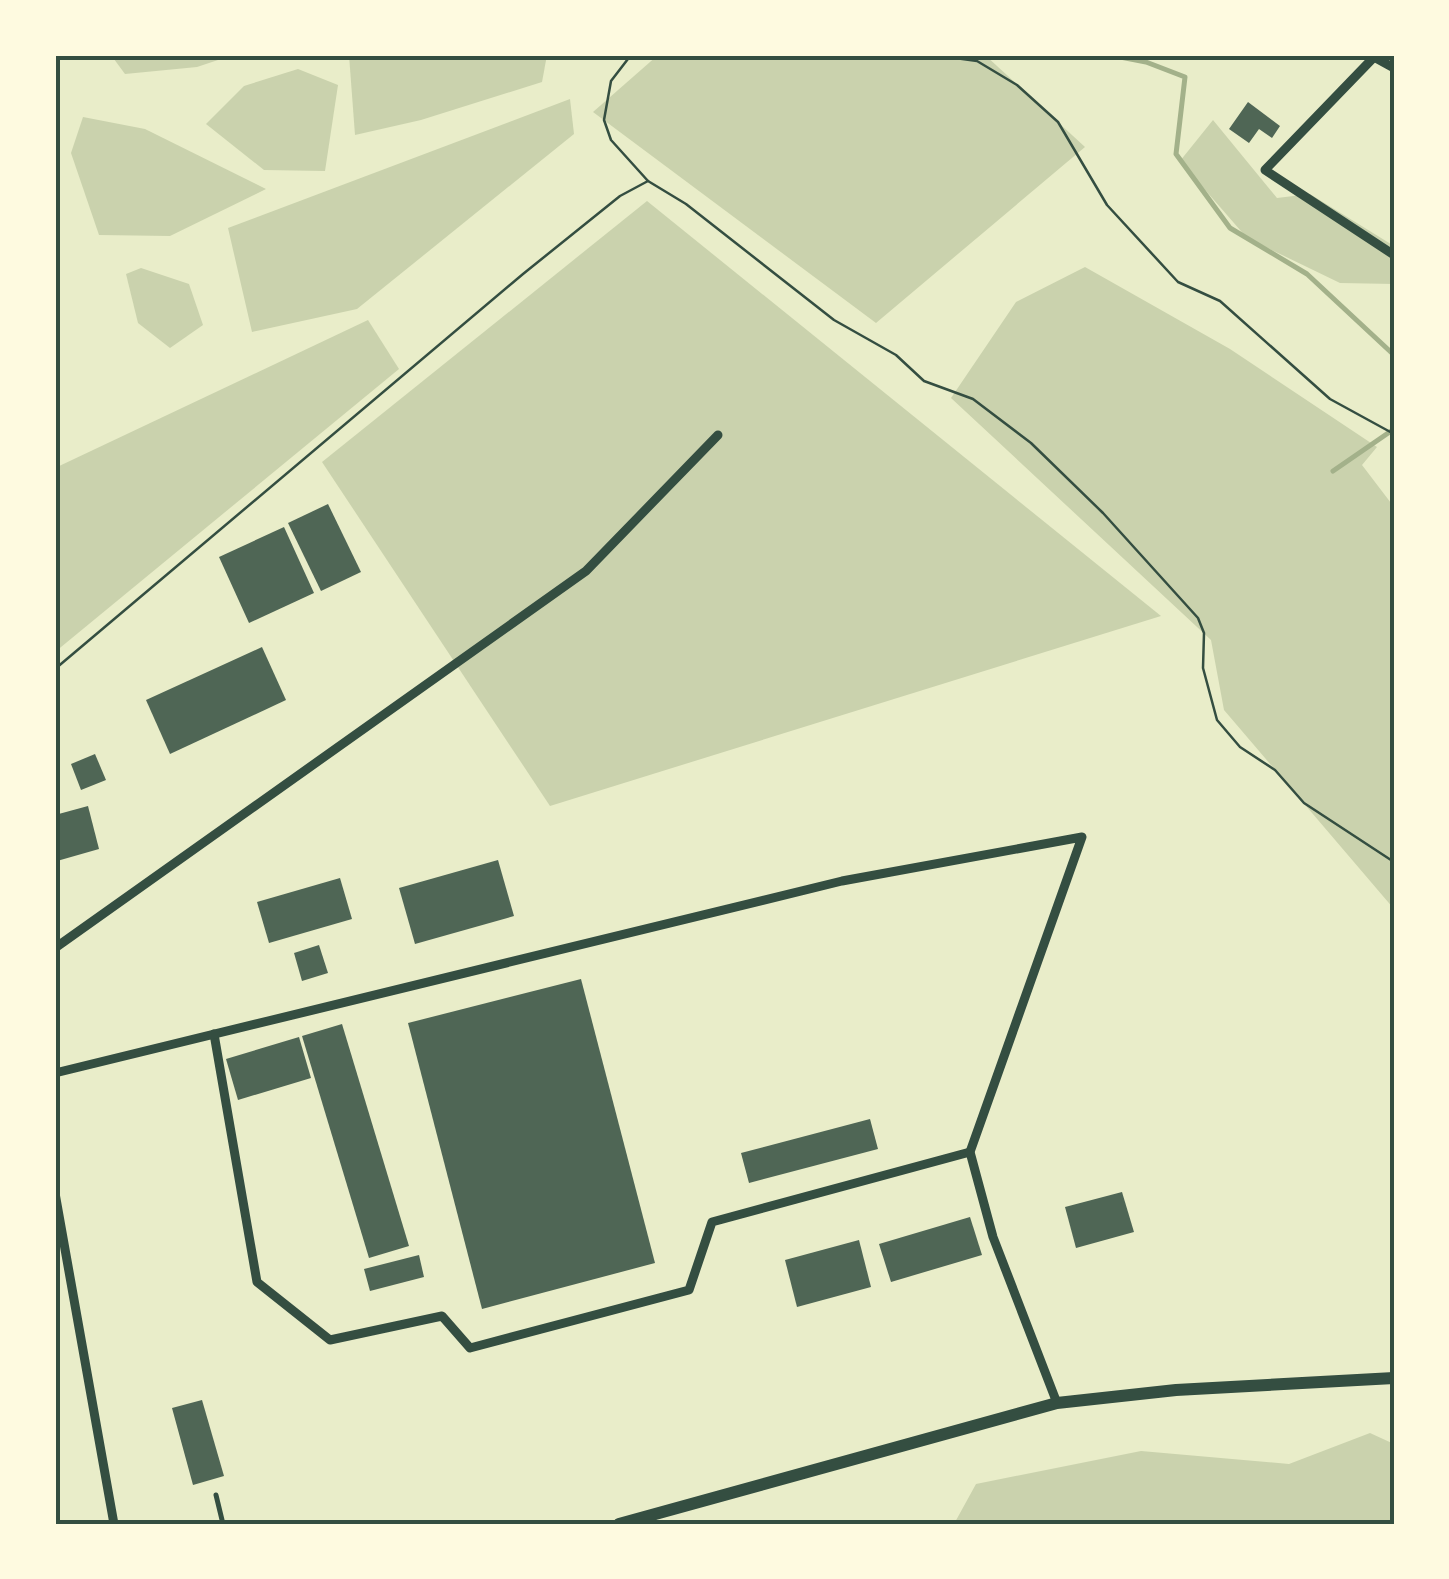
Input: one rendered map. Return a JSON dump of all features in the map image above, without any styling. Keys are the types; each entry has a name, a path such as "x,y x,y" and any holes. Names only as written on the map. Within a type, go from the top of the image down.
{"main road":[{"path":"619,1524 1057,1403 1176,1390 1394,1378"}],"street":[{"path":"1394,68 1375,56 1265,170 1394,256"},
{"path":"55,948 586,571 718,435"},
{"path":"55,1073 842,881 1082,837 970,1152 993,1238 1057,1403"},
{"path":"214,1034 258,1282 330,1340 442,1316 470,1348 688,1290 712,1222 970,1152"},
{"path":"55,1192 114,1524"}],"lane":[{"path":"216,1494 222,1524"}],"path":[{"path":"631,55 611,81 604,120 612,140 648,181 686,204 834,320 896,355 924,381 973,399 1031,443 1114,525 1198,618 1204,633 1204,668 1217,720 1240,748 1275,770 1304,803 1394,862"},
{"path":"933,55 976,61 1017,85 1058,122 1107,205 1178,282 1220,301 1330,399 1394,434"},
{"path":"55,669 523,274 620,196 648,181"}],"green space":[{"path":"111,55 233,55 197,67 125,74"},
{"path":"349,55 547,55 542,82 421,120 355,135"},
{"path":"658,55 985,55 1085,147 876,323 593,112"},
{"path":"298,69 338,85 325,171 264,170 206,124 244,86"},
{"path":"570,99 574,134 357,309 252,332 228,228"},
{"path":"83,117 145,129 266,189 170,236 99,235 71,153"},
{"path":"1213,120 1277,198 1310,194 1394,246 1394,284 1340,283 1247,238 1180,161"},
{"path":"647,201 1161,616 550,806 322,462"},
{"path":"1085,267 1230,349 1377,447 1362,465 1394,507 1394,909 1224,710 1211,640 951,398 1016,302"},
{"path":"141,268 189,284 203,325 170,348 138,323 126,274"},
{"path":"368,320 399,369 55,652 55,468"},
{"path":"1370,1433 1394,1444 1393,1524 954,1524 976,1484 1141,1451 1289,1464"}],"building":[{"path":"1248,102 1280,126 1272,138 1259,129 1249,143 1229,129"},
{"path":"328,504 361,572 321,591 288,523"},
{"path":"284,527 314,593 249,623 219,557"},
{"path":"262,647 286,700 170,754 146,700"},
{"path":"95,754 106,780 81,790 71,764"},
{"path":"88,806 99,849 57,861 55,815"},
{"path":"498,860 514,916 415,944 399,888"},
{"path":"340,878 352,919 269,943 257,902"},
{"path":"319,945 328,973 302,981 294,953"},
{"path":"581,979 655,1263 482,1309 408,1023"},
{"path":"342,1024 409,1246 369,1258 302,1036"},
{"path":"299,1037 311,1078 238,1100 226,1059"},
{"path":"870,1119 878,1149 749,1183 741,1153"},
{"path":"1122,1192 1134,1232 1076,1248 1065,1207"},
{"path":"970,1217 982,1255 891,1282 879,1244"},
{"path":"859,1240 871,1287 797,1307 785,1260"},
{"path":"419,1255 424,1277 370,1291 364,1269"},
{"path":"202,1400 224,1476 193,1485 172,1408"}],"waterway":[{"path":"1110,55 1146,62 1185,77 1176,154 1230,228 1307,274 1394,355"},
{"path":"1333,471 1394,429"}]}
